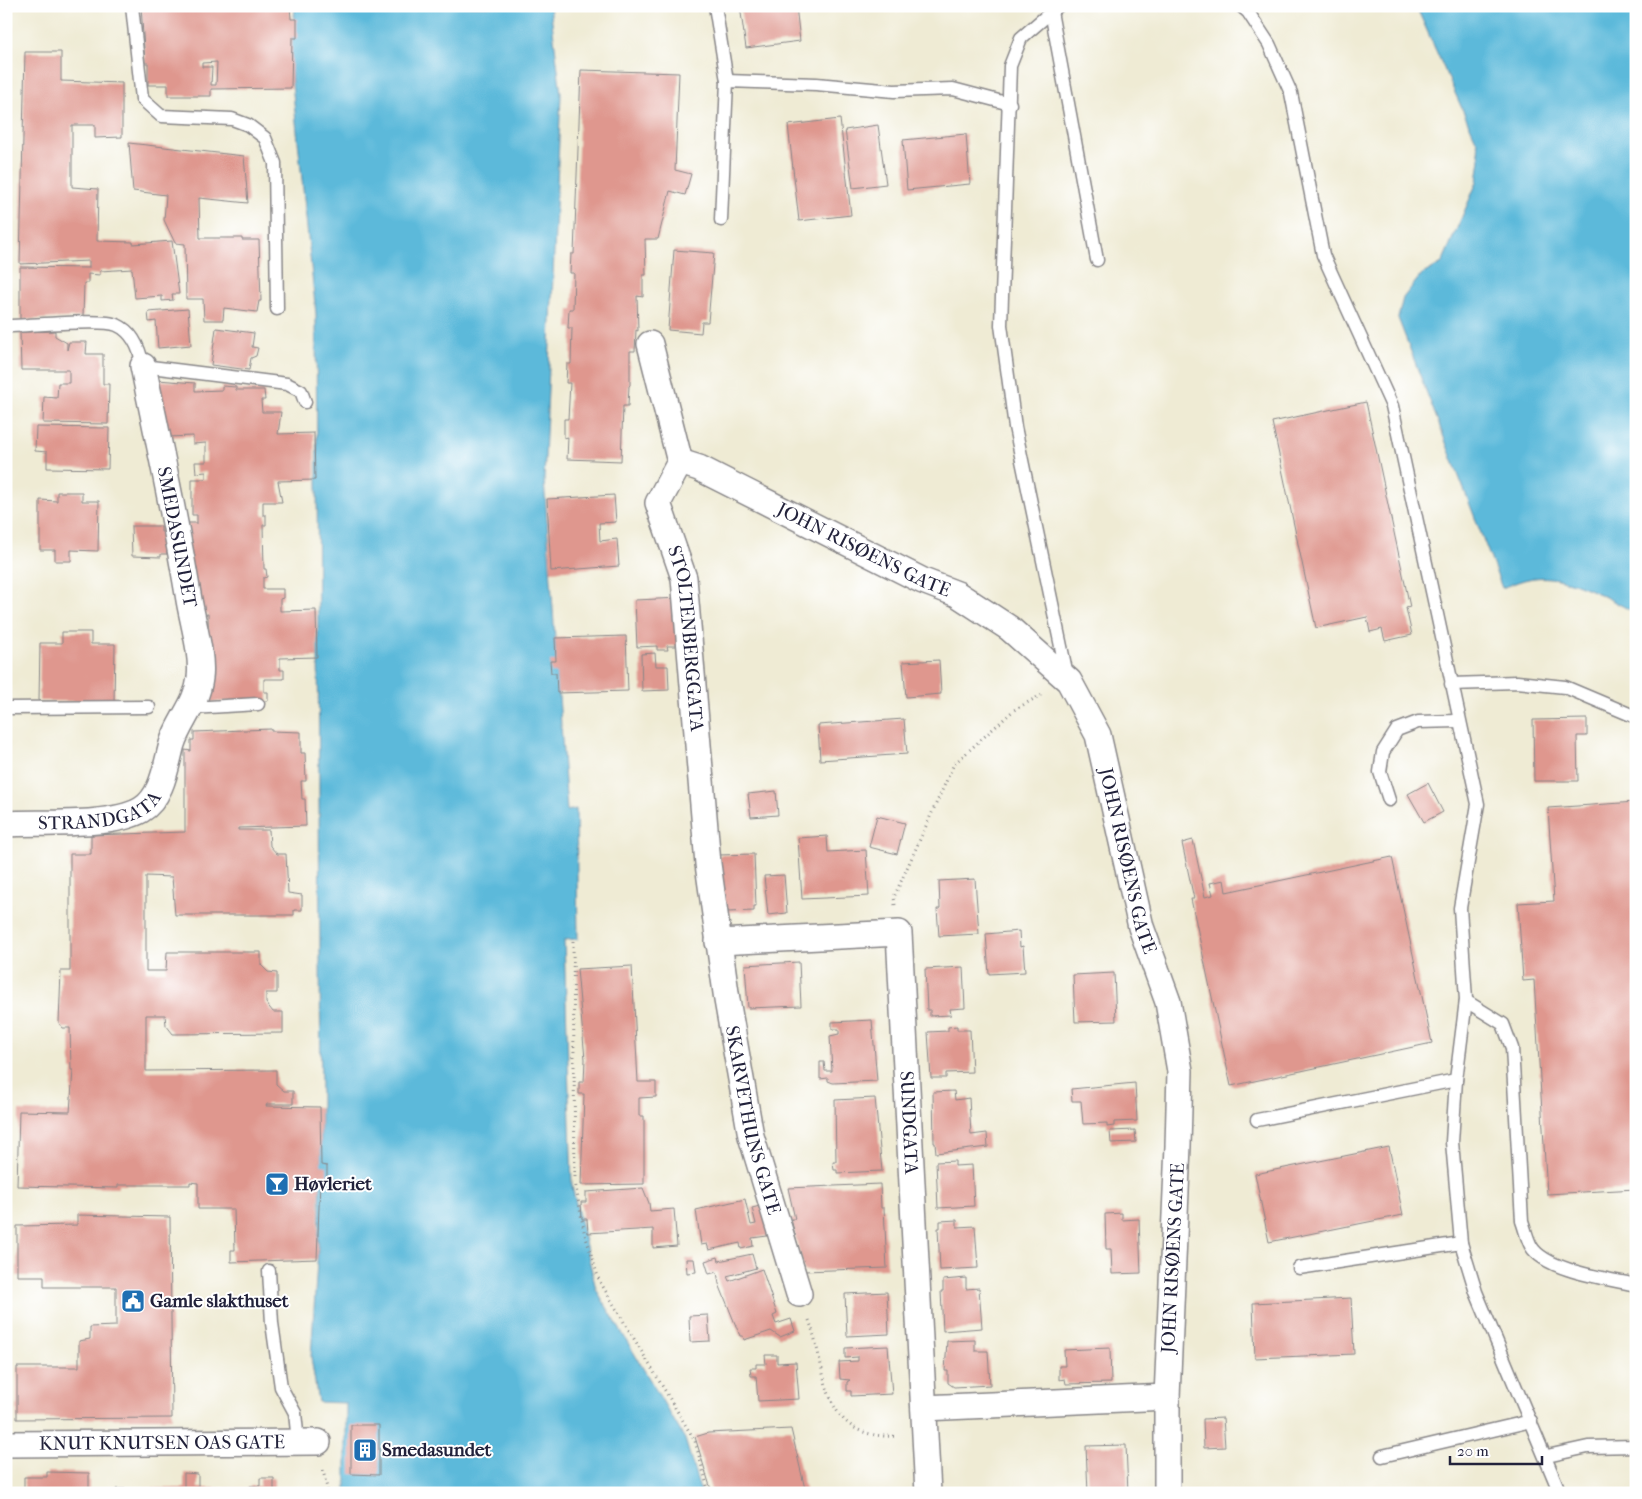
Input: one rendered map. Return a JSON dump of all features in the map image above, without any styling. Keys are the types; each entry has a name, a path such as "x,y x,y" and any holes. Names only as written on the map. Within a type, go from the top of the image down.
{"street":[{"path":"650,344 680,462"},
{"name":"SMEDASUNDET","path":"143,366 179,543 199,662 200,677 192,708"},
{"name":"JOHN RISØENS GATE","path":"680,462 700,468 922,581 957,594 1009,628 1069,681 1098,735 1141,926 1168,1002 1180,1071 1167,1397 1167,1493"},
{"name":"STOLTENBERGGATA","path":"680,462 658,503 684,578 708,864 718,942"},
{"name":"STRANDGATA","path":"6,824 111,820 130,815 142,809 151,802 159,789 174,739 192,708"},
{"path":"718,942 899,933"},
{"name":"SUNDGATA","path":"899,933 928,1493"},
{"name":"SKARVETHUNS GATE","path":"718,942 751,1136 799,1294"},
{"path":"924,1408 1167,1397"},
{"name":"KNUT KNUTSEN OAS GATE","path":"6,1444 308,1442"}],"lane":[{"path":"132,6 142,99 161,116 232,119 248,125 265,138 275,163 277,309"},
{"path":"715,6 727,81 721,220"},
{"path":"1241,6 1248,12 1269,44 1291,93 1323,255 1392,406 1458,721 1478,804 1460,908 1466,1001 1456,1080 1452,1142 1461,1243 1476,1292 1547,1456 1560,1493"},
{"path":"1053,8 1021,38 1010,66 1001,325 1015,427 1069,681"},
{"path":"1053,8 1097,260"},
{"path":"727,81 816,84 894,92 953,89 1010,104"},
{"path":"6,326 87,323 117,325 135,342 143,366 287,384 301,391 306,402"},
{"path":"1451,684 1517,682 1565,687 1636,717"},
{"path":"192,708 258,704"},
{"path":"6,708 148,707"},
{"path":"1389,800 1380,772 1383,752 1397,730 1418,722 1458,721"},
{"path":"1466,1001 1503,1024 1512,1048 1522,1221 1532,1248 1549,1262 1636,1285"},
{"path":"1256,1120 1456,1080"},
{"path":"1300,1268 1461,1243"},
{"path":"269,1271 272,1323 281,1387 308,1442"},
{"path":"1382,1456 1531,1421"},
{"path":"1547,1456 1588,1447 1636,1446"}],"path":[{"path":"899,933 894,898 954,764 1014,710 1069,681"},
{"path":"573,942 575,1182 584,1231 599,1280 695,1441 709,1493"},
{"path":"799,1294 816,1341 831,1403 849,1426 865,1434 880,1436 926,1434"}],"water":[{"path":"295,6 550,6 561,94 544,480 567,811 576,809 578,939 564,940 572,1186 596,1289 685,1439 701,1493 346,1493 346,1403 318,1402 311,1357 320,1215 321,1109 316,314 290,64"},
{"path":"1416,6 1636,6 1636,613 1582,586 1553,578 1524,580 1502,588 1398,318 1403,298 1421,275 1442,263 1477,182 1480,159 1477,142"}],"building":[{"path":"141,6 290,6 291,19 297,19 297,38 292,38 291,88 211,89 211,96 168,96 168,85 148,85 148,63 145,63","holes":["217,62 216,85 211,85 212,67 202,67 202,63"]},
{"path":"740,6 796,6 800,41 746,48"},
{"path":"25,52 61,52 61,81 122,83 122,137 95,138 95,125 72,125 72,187 98,189 97,241 133,242 133,244 172,241 179,294 172,294 173,300 162,301 162,296 135,298 132,269 100,271 100,275 88,274 88,283 84,283 83,317 20,320 20,267 89,268 89,261 20,264"},
{"path":"581,70 679,73 675,170 691,174 685,195 670,191 658,239 645,239 646,275 643,275 643,297 637,296 638,331 636,330 635,351 630,351 630,385 628,406 623,406 621,461 567,459 568,437 564,438 564,419 568,419 570,383 566,383 567,364 571,364 572,328 568,328 569,309 573,309 574,273 570,273 571,254 574,254"},
{"path":"840,119 851,215 799,221 788,125"},
{"path":"878,125 886,184 853,188 845,130"},
{"path":"966,134 970,184 907,190 903,140"},
{"path":"129,143 244,156 248,203 199,198 200,238 259,240 261,301 259,301 257,312 224,308 223,320 204,320 203,299 186,299 185,244 175,243 164,220 166,195 133,191"},
{"path":"674,250 714,253 708,322 702,322 701,333 668,330"},
{"path":"188,309 191,345 158,348 156,321 149,322 148,312"},
{"path":"216,328 254,333 252,347 258,348 256,356 251,358 249,370 211,365"},
{"path":"55,331 55,336 67,343 67,350 69,342 87,342 86,354 103,354 103,384 109,384 108,424 43,423 44,397 57,398 58,383 69,383 69,370 21,370 20,332"},
{"path":"158,380 195,383 195,391 222,390 222,386 236,387 236,390 264,390 265,400 261,400 262,412 281,412 278,434 314,433 315,480 278,481 282,502 263,502 263,515 266,515 266,525 263,525 264,569 266,569 267,577 263,578 263,589 283,589 283,598 280,599 280,611 316,610 317,657 280,658 280,670 284,670 284,679 264,679 264,692 268,692 268,701 205,702 209,673 208,614 201,615 189,571 188,523 197,523 197,515 192,515 192,479 206,479 206,472 196,473 195,462 206,462 206,443 193,444 193,436 167,437"},
{"path":"1366,402 1410,607 1406,608 1412,635 1385,641 1382,629 1370,632 1367,617 1316,628 1272,422"},
{"path":"36,427 109,428 108,469 47,468 47,452 35,451"},
{"path":"57,492 82,492 82,501 99,501 98,551 71,550 71,561 55,561 55,550 40,550 40,500 57,501"},
{"path":"614,495 616,522 599,523 600,541 617,539 619,566 551,571 547,499"},
{"path":"131,526 161,526 161,532 167,532 167,554 161,554 161,557 132,556"},
{"path":"681,598 683,646 667,646 668,650 657,650 657,646 637,647 635,600"},
{"path":"62,632 91,632 91,644 115,644 114,702 39,701 40,643 62,643"},
{"path":"626,636 628,691 557,693 556,673 551,673 550,661 556,661 555,638"},
{"path":"655,653 656,666 668,666 669,690 642,691 641,654"},
{"path":"939,660 941,694 906,697 903,662"},
{"path":"904,719 907,754 820,760 818,725"},
{"path":"1587,719 1587,736 1577,736 1578,781 1534,781 1533,720"},
{"path":"271,729 271,731 301,732 301,753 305,753 306,781 301,781 302,799 305,799 306,826 238,828 238,830 269,830 270,846 277,854 286,854 288,893 302,895 302,910 294,910 294,915 175,915 172,877 146,876 146,971 166,971 167,952 261,952 261,965 268,972 277,973 277,993 266,993 266,1003 273,1012 283,1012 283,1033 173,1034 166,1025 165,1015 146,1015 146,1071 276,1070 276,1084 284,1091 293,1091 293,1104 267,1104 266,1106 320,1107 321,1165 327,1166 327,1182 320,1181 317,1259 231,1262 231,1250 235,1250 234,1209 198,1209 198,1183 190,1182 190,1185 118,1185 118,1188 17,1186 19,1111 70,1112 73,1070 71,1070 70,1028 63,1028 59,1023 61,971 70,971 70,854 91,854 91,835 185,832 185,750 191,751 191,740 194,740 194,732"},
{"path":"1428,783 1443,812 1424,822 1408,794"},
{"path":"776,791 778,815 751,817 748,794"},
{"path":"1636,802 1636,1189 1547,1194 1534,980 1523,981 1518,903 1554,901 1548,808"},
{"path":"877,816 905,823 897,854 869,847"},
{"path":"827,836 828,852 866,850 869,896 802,899 798,838"},
{"path":"1193,840 1205,897 1213,895 1210,883 1224,880 1226,892 1392,857 1432,1043 1231,1086 1191,899 1194,899 1182,843"},
{"path":"754,854 756,906 754,906 754,911 728,912 727,907 721,907 719,855"},
{"path":"784,875 787,913 768,915 764,876"},
{"path":"975,879 979,934 939,936 937,909 940,909 939,881"},
{"path":"1019,931 1020,947 1023,946 1025,972 989,974 986,934"},
{"path":"799,962 801,1006 748,1008 745,965"},
{"path":"632,966 638,1082 656,1082 656,1097 639,1098 639,1116 644,1116 644,1184 581,1185 584,1094 579,1094 579,1082 584,1082 585,1059 577,969"},
{"path":"963,967 965,1008 950,1009 951,1015 930,1016 930,1010 927,1010 925,969"},
{"path":"1114,973 1116,1021 1075,1022 1073,975"},
{"path":"872,1020 877,1081 833,1083 828,1081 828,1078 820,1079 820,1062 824,1062 825,1071 832,1071 830,1036 839,1034 839,1029 832,1029 832,1022"},
{"path":"957,1026 957,1030 970,1030 972,1072 946,1073 946,1078 931,1078 928,1032 948,1031 948,1027"},
{"path":"1135,1083 1137,1121 1114,1122 1114,1126 1107,1127 1107,1123 1083,1124 1081,1101 1072,1101 1071,1089"},
{"path":"954,1091 955,1100 969,1098 971,1135 987,1133 988,1147 936,1153 934,1143 933,1092"},
{"path":"875,1098 882,1171 837,1173 837,1170 834,1170 833,1162 836,1162 835,1100"},
{"path":"1135,1130 1136,1142 1111,1143 1110,1131"},
{"path":"1389,1147 1403,1215 1269,1242 1255,1174"},
{"path":"955,1161 955,1166 972,1165 974,1206 938,1208 936,1162"},
{"path":"880,1184 881,1208 884,1208 887,1268 804,1271 791,1219 795,1219 788,1188"},
{"path":"643,1188 650,1211 674,1209 677,1246 653,1248 653,1229 588,1233 587,1219 582,1219 581,1202 586,1202 586,1192"},
{"path":"745,1199 751,1225 756,1224 752,1208 768,1204 775,1235 752,1238 753,1246 741,1249 740,1243 709,1250 707,1244 701,1245 696,1210"},
{"path":"1122,1213 1122,1220 1139,1219 1141,1273 1112,1274 1111,1249 1106,1249 1105,1214"},
{"path":"77,1215 170,1217 172,1418 17,1419 17,1367 79,1367 79,1341 90,1339 90,1327 116,1326 116,1287 44,1287 44,1276 17,1276 17,1226 77,1225"},
{"path":"957,1220 957,1227 975,1226 978,1268 940,1270 938,1228 940,1228 940,1221"},
{"path":"752,1254 756,1268 727,1276 729,1281 762,1269 777,1314 773,1316 776,1324 791,1319 795,1331 780,1337 771,1331 744,1340 743,1336 740,1336 719,1284 717,1272 709,1274 705,1261 718,1257 719,1261"},
{"path":"686,1259 694,1259 696,1272 687,1273"},
{"path":"966,1278 966,1289 979,1288 982,1328 943,1331 941,1291 943,1291 943,1280"},
{"path":"887,1292 889,1334 847,1336 845,1294"},
{"path":"1351,1298 1354,1354 1255,1358 1253,1303"},
{"path":"708,1315 710,1341 690,1342 689,1316"},
{"path":"975,1340 975,1351 988,1351 990,1385 954,1387 948,1383 948,1371 945,1371 947,1341"},
{"path":"888,1346 892,1394 851,1396 851,1391 847,1391 847,1382 850,1380 840,1379 839,1362 858,1361 858,1357 845,1358 845,1348"},
{"path":"1110,1348 1111,1383 1066,1384 1065,1379 1059,1380 1059,1366 1065,1366 1064,1350"},
{"path":"765,1355 777,1355 777,1363 796,1362 799,1399 758,1401 756,1376 751,1376 750,1368 756,1368 756,1364 766,1364"},
{"path":"1223,1418 1225,1447 1204,1448 1203,1419"},
{"name":"Smedasundet","path":"351,1425 379,1425 379,1475 351,1474"},
{"path":"791,1429 806,1493 712,1493 695,1437 708,1433"},
{"path":"1126,1445 1128,1493 1088,1493 1086,1446"},
{"path":"47,1472 89,1473 89,1493 24,1493 24,1477 47,1477"},
{"path":"184,1473 198,1474 198,1488 250,1488 250,1486 260,1486 260,1478 274,1478 274,1493 117,1493 116,1489 184,1488"}],"place":[{"name":"Høvleriet","path":"277,1184"},
{"name":"Gamle slakthuset","path":"133,1301"},
{"name":"Smedasundet","path":"365,1450"}]}
